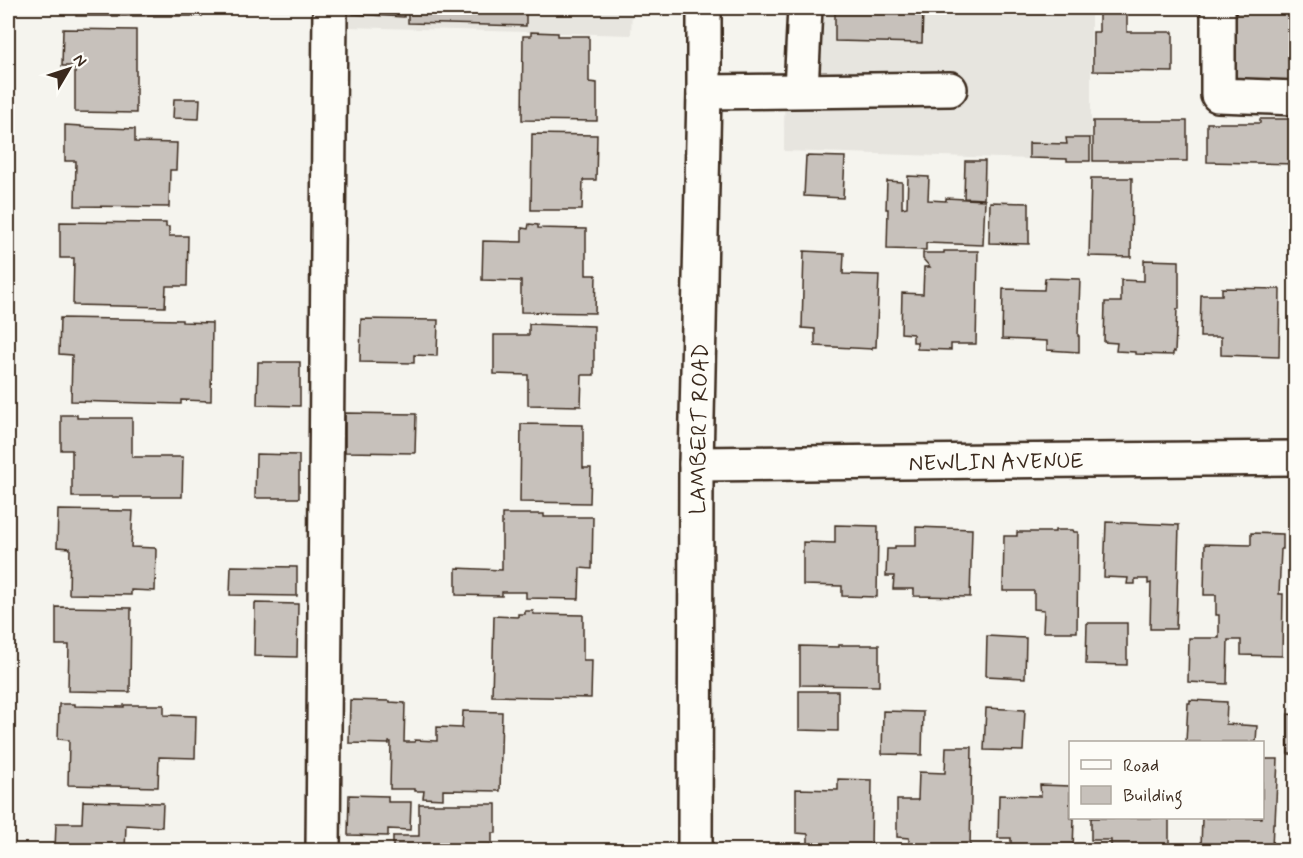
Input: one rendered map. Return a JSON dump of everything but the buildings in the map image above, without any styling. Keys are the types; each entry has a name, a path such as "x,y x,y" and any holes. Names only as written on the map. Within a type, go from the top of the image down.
{"main road":[{"path":"323,850 330,8"},
{"name":"LAMBERT ROAD","path":"695,850 696,464 704,8"},
{"path":"801,90 804,8"},
{"path":"1218,8 1218,95 1296,98"},
{"path":"704,92 950,89"},
{"name":"NEWLIN AVENUE","path":"696,464 1296,458"}],"shaded area":[{"path":"349,8 632,8 631,35 348,27"},
{"path":"785,8 1091,8 1091,161 784,151"}]}
